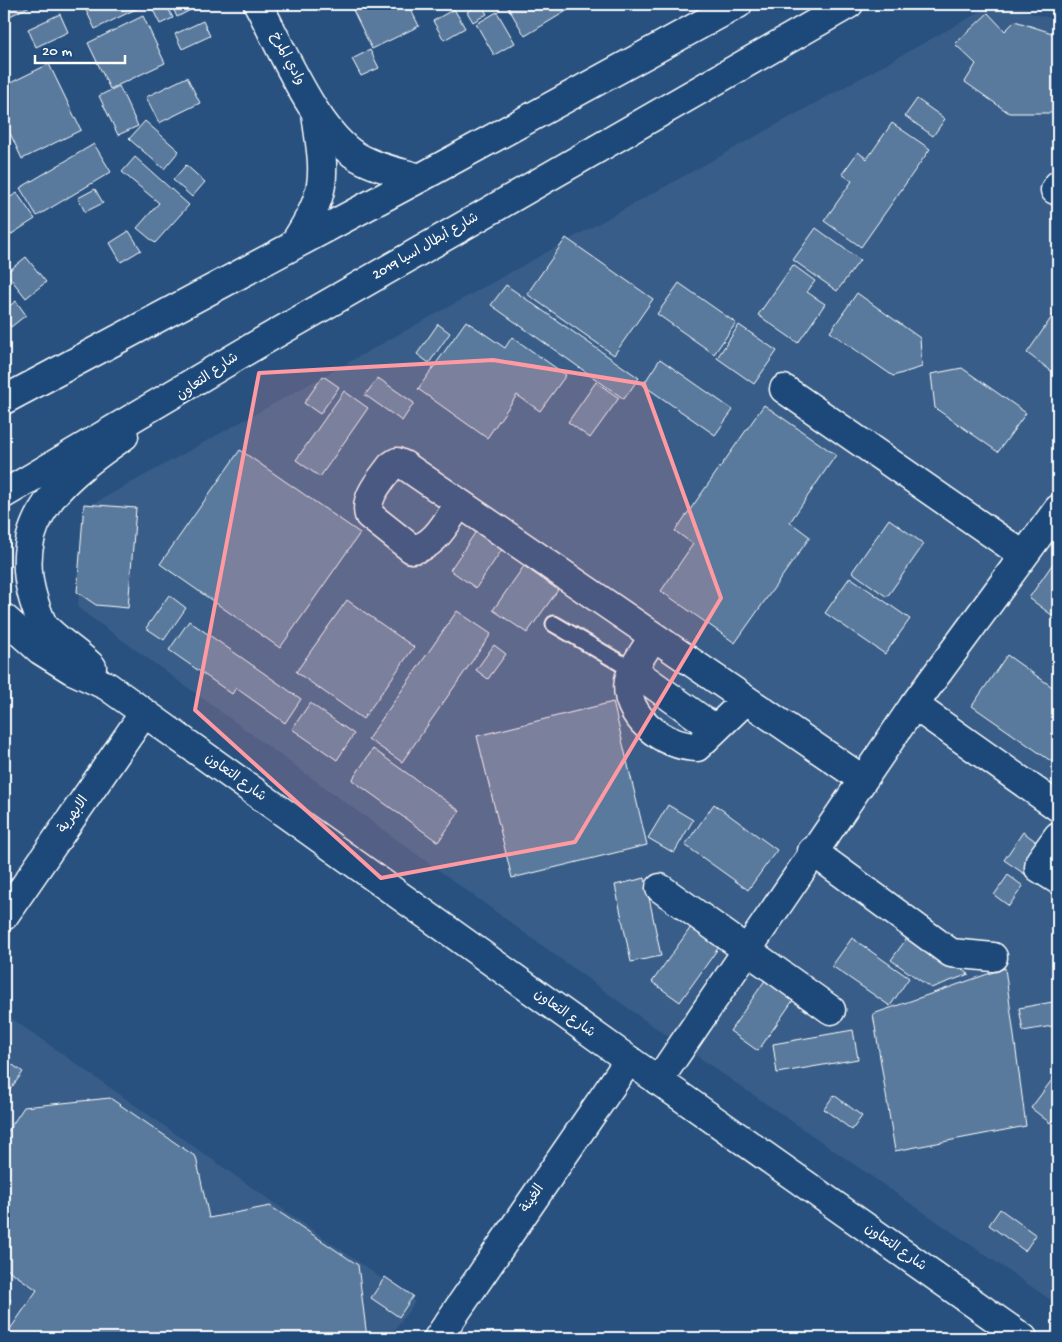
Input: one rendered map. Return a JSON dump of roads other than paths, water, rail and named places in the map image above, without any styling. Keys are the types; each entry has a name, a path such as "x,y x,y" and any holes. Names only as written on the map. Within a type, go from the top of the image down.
{"street":[{"name":"وادي المرخ","path":"258,4 316,114 346,147 360,158 384,168 420,178"},
{"path":"4,400 420,178 738,4"},
{"name":"شارع أبطال اسيا 2019","path":"4,494 251,348 849,4"},
{"name":"وادي المرخ","path":"293,245 319,201 323,163 316,114"},
{"name":"شارع التعاون","path":"107,686 79,654 44,626 25,600 14,572 10,552 19,522 49,488 251,348"},
{"path":"784,389 1023,555"},
{"path":"459,504 862,779"},
{"path":"658,1081 696,1028 812,851 862,779 1058,509"},
{"name":"شارع التعاون","path":"4,618 40,650 72,670 107,686 658,1081 1023,1338"},
{"path":"653,636 629,678 628,695 631,708 664,740 683,747 697,747 746,700"},
{"path":"634,671 715,729"},
{"path":"914,705 1058,807"},
{"name":"الابهرية","path":"4,916 144,713"},
{"path":"1058,836 1040,861 1039,868 1058,880"},
{"path":"812,851 951,953 993,958"},
{"path":"660,888 831,1010"},
{"name":"الغينة","path":"438,1338 629,1060"}],"lane":[{"path":"554,624 634,671"}]}
